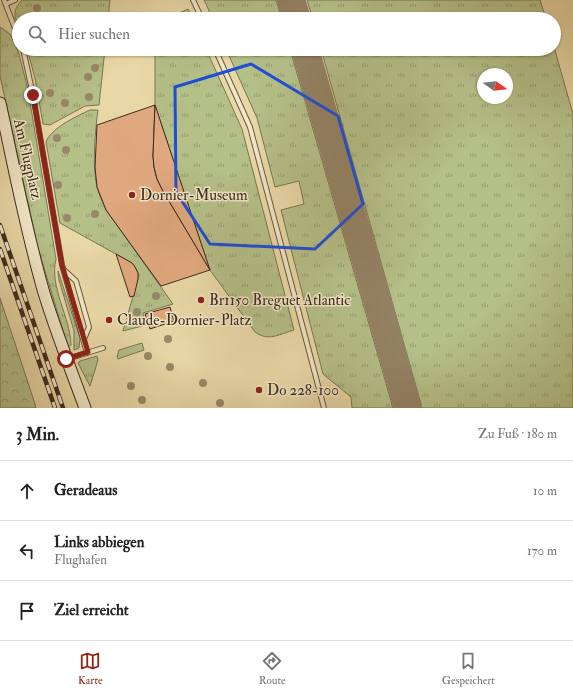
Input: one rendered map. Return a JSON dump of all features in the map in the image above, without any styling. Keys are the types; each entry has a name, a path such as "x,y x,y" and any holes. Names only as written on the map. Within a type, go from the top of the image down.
{"street":[{"name":"Am Flugplatz","path":"0,104 34,257 44,294 70,358 85,408"}],"lane":[{"path":"12,20 5,2 15,0"},
{"path":"194,0 199,12"},
{"path":"25,56 33,95 64,270 88,352"},
{"path":"218,56 250,127 324,408"},
{"path":"64,270 76,281 79,289 89,327 84,339"},
{"path":"70,358 103,348"}],"highlighted area":[{"path":"251,64 338,116 363,204 315,249 210,244 176,192 175,87"}],"green space":[{"path":"22,0 110,0 109,12 15,12"},
{"path":"204,0 276,0 280,12 210,12"},
{"path":"307,0 540,0 544,12 311,12"},
{"path":"188,9 190,12 182,12"},
{"path":"0,27 10,34 12,38 12,56 19,56 28,90 56,259 55,280 70,334 71,345 68,347 38,248 0,76"},
{"path":"29,56 104,56 99,105 85,106 50,125 43,124 35,78"},
{"path":"155,56 209,56 242,129 294,330 269,337 255,332 210,270 155,105"},
{"path":"229,56 292,56 393,408 352,408 351,397 323,374 281,210 304,204 299,181 275,187 257,118"},
{"path":"323,56 557,56 573,114 573,408 422,408"},
{"path":"90,110 98,110 94,159 95,179 101,199 106,210 173,304 143,313 146,325 123,331 138,279 138,273 132,263 60,223 46,142 53,132 59,127"},
{"path":"58,271 80,338 79,348 74,350 74,331 59,280"},
{"path":"0,298 34,401 36,408 0,408"},
{"path":"142,343 144,350 118,359 117,357 119,350"},
{"path":"97,356 98,360 90,386 78,363"}],"building":[{"name":"Dornier-Museum","path":"155,105 153,156 157,179 210,270 161,286 106,210 97,187 95,167 97,125"},
{"path":"155,105 210,270 157,179 153,156"},
{"path":"116,254 132,263 138,273 134,296 130,297"},
{"path":"170,307 174,321 150,329 145,314"}],"taxiway":[{"path":"291,0 295,12"},
{"path":"307,56 408,408"}],"railway":[{"path":"0,225 63,408"},
{"path":"0,249 55,408"}],"place":[{"name":"Dornier-Museum","path":"132,195"},
{"name":"Br1150 Breguet Atlantic","path":"201,300"},
{"name":"Claude-Dornier-Platz","path":"109,320"},
{"name":"Do 228-100","path":"259,390"}],"route":[{"path":"33,95 62,265 88,352 66,359"}]}
